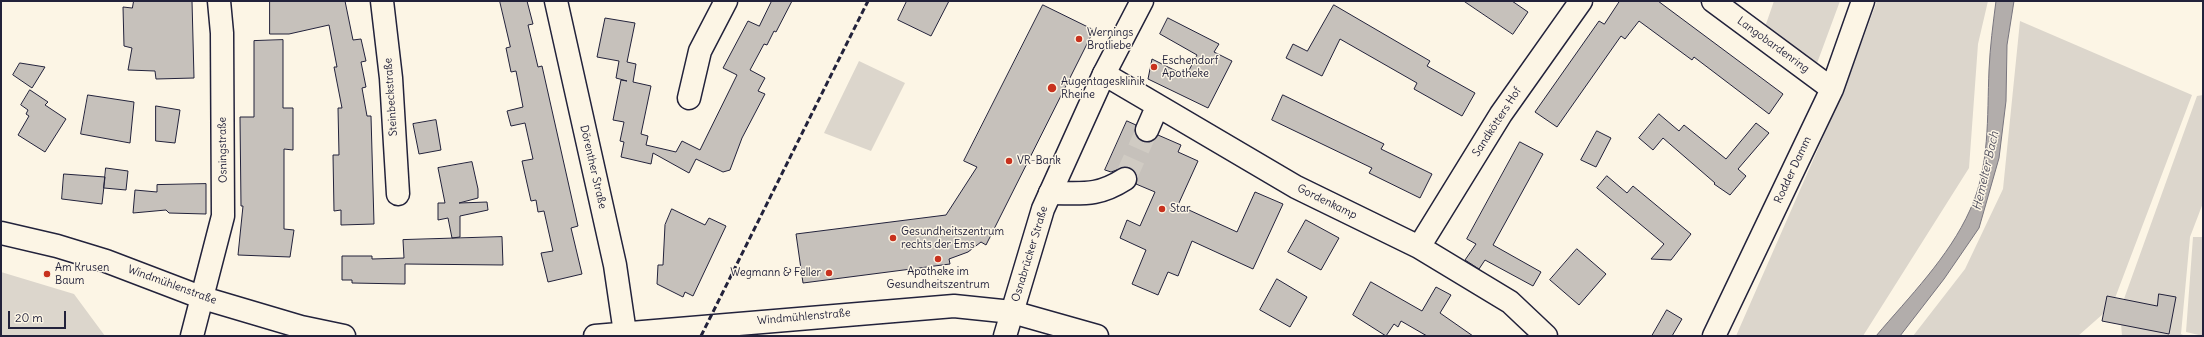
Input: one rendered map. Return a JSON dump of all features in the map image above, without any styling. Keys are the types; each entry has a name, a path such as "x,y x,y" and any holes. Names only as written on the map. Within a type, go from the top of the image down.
{"street":[{"name":"Osningstraße","path":"192,336 223,216 222,33 219,1"},
{"name":"Steinbeckstraße","path":"382,1 391,78 398,194"},
{"name":"Dörenther Straße","path":"556,1 615,265 625,333"},
{"path":"689,98 700,51 726,1"},
{"name":"Osnabrücker Straße","path":"1005,336 1039,220 1050,193 1104,74 1142,1"},
{"name":"Sandkötters Hof","path":"1419,247 1501,114 1581,1"},
{"name":"Langobardenring","path":"1713,1 1832,89"},
{"name":"Rodder Damm","path":"1714,336 1832,89 1863,1"},
{"name":"Gordenkamp","path":"1104,74 1157,107 1296,187 1419,247 1510,302 1546,336"},
{"path":"1147,130 1157,107"},
{"path":"1050,193 1090,193 1108,190 1125,179"},
{"name":"Windmühlenstraße","path":"1,233 57,246 106,261 203,298 301,327 344,336"},
{"name":"Windmühlenstraße","path":"595,336 625,333 654,333 954,306 1012,312 1097,336"}],"shaded area":[{"path":"1774,1 1840,1 1816,66 1765,27"},
{"path":"1877,1 1988,1 1978,44 1969,168 1863,336 1736,336 1846,85"},
{"path":"2020,21 2192,95 2112,306 2078,336 1913,336 1965,269 2003,189"},
{"path":"859,61 905,83 871,151 824,133"},
{"path":"2203,95 2203,203 2190,237 2181,334 2185,336 2122,336 2120,310 2197,96"},
{"path":"2193,237 2203,237 2203,336 2186,332"},
{"path":"1,272 74,294 105,336 1,336"}],"water":[{"name":"Hemelter Bach","path":"1996,1 2014,1 2007,45 2006,101 1999,158 1979,228 1944,279 1900,336 1876,336 1940,260 1961,227 1976,194 1981,177 1986,142 1989,61"}],"building":[{"path":"134,1 192,1 194,78 156,79 155,71 128,70 132,48 124,46 123,7 132,8"},
{"path":"270,1 345,1 353,40 361,39 366,61 361,62 366,87 362,88 367,116 371,116 374,224 341,225 341,210 334,211 333,155 339,155 338,108 342,108 334,67 337,67 329,25 289,34 270,34"},
{"path":"500,1 527,1 533,24 528,25 538,67 542,66 578,226 571,228 582,274 548,282 541,253 553,251 544,211 538,212 536,200 531,201 522,161 533,159 525,123 511,126 507,111 523,107 516,71 511,72 506,48 510,47"},
{"path":"772,1 792,1 776,32 774,31 767,45 764,44 750,70 765,78 758,91 765,94 742,138 730,170 723,172 696,159 689,173 653,153 651,164 621,157 624,142 620,141 624,122 613,120 621,80 627,81 616,78 619,61 597,57 605,18 635,23 627,62 636,64 633,82 651,86 641,134 648,136 646,145 676,152 682,141 700,150 737,75 723,68 748,21 759,26"},
{"path":"907,1 949,1 931,36 898,20"},
{"path":"1464,1 1512,1 1528,12 1513,34"},
{"path":"1620,1 1658,1 1783,94 1769,114 1694,57 1692,60 1639,21 1625,39 1621,36 1557,127 1535,112 1599,21 1604,24"},
{"path":"1043,5 1094,30 986,245 981,242 968,252 949,259 950,264 803,283 796,234 946,215 977,167 964,161"},
{"path":"1334,5 1430,61 1427,66 1475,93 1462,116 1414,89 1417,83 1340,39 1322,76 1286,58 1293,44 1307,51"},
{"path":"1168,18 1219,44 1214,52 1232,61 1208,108 1148,79 1152,59 1186,76 1197,55 1160,34"},
{"path":"283,40 283,108 293,108 293,150 284,149 284,229 294,230 290,257 238,255 243,206 241,206 240,117 254,117 254,41"},
{"path":"20,63 45,67 32,88 13,75"},
{"path":"30,90 48,102 45,105 66,119 45,152 18,135 29,116 26,114 28,110 21,105"},
{"path":"88,95 134,102 130,143 81,134"},
{"path":"1283,95 1384,144 1381,149 1432,174 1420,198 1369,173 1372,168 1272,120"},
{"path":"156,106 180,110 175,143 156,141"},
{"path":"1659,114 1679,131 1684,125 1726,159 1756,123 1769,133 1738,169 1746,176 1730,195 1714,184 1715,183 1663,138 1653,150 1639,138"},
{"path":"436,120 441,150 419,154 413,124"},
{"path":"1127,121 1136,125 1135,132 1142,141 1149,142 1158,135 1181,145 1178,152 1198,161 1178,205 1237,232 1255,192 1283,204 1253,269 1192,241 1178,276 1168,272 1158,295 1132,284 1146,250 1120,238 1127,220 1140,226 1155,192 1136,184 1136,173 1131,168 1125,167 1111,172 1105,170"},
{"path":"1597,131 1611,138 1596,167 1581,160"},
{"path":"1520,142 1543,154 1493,245 1541,272 1533,286 1485,260 1479,269 1465,260 1476,244 1467,239"},
{"path":"472,162 478,189 478,198 459,203 487,202 488,210 460,216 460,237 452,238 448,218 438,220 438,203 445,203 438,168"},
{"path":"106,168 128,171 126,190 104,188"},
{"path":"64,174 105,177 102,204 62,199"},
{"path":"1607,176 1627,193 1633,186 1691,234 1671,260 1651,259 1664,244 1597,188"},
{"path":"206,184 206,214 169,213 166,210 133,213 135,190 157,192 157,185"},
{"path":"672,209 705,225 709,218 726,226 693,296 685,292 683,297 657,284 658,265 663,265 665,225"},
{"path":"1306,220 1339,238 1321,270 1288,252"},
{"path":"502,237 503,265 405,264 405,284 352,283 352,280 342,280 342,256 372,256 372,259 404,258 403,240"},
{"path":"1577,249 1606,274 1579,305 1550,280"},
{"path":"1277,279 1307,297 1290,327 1260,310"},
{"path":"1371,282 1422,311 1436,287 1451,295 1440,313 1473,336 1427,336 1401,321 1398,327 1394,324 1386,336 1353,315"},
{"path":"2159,294 2176,297 2169,334 2102,321 2107,296 2157,306"},
{"path":"1667,310 1682,319 1672,336 1652,336"}],"tunnel":[{"path":"1125,179 1147,130"}],"railway":[{"path":"701,336 868,1"}],"place":[{"name":"Wernings Brotliebe","path":"1079,39"},
{"name":"Eschendorf Apotheke","path":"1154,67"},
{"name":"Augentagesklinik Rheine","path":"1052,88"},
{"name":"VR-Bank","path":"1009,161"},
{"name":"Star","path":"1162,209"},
{"name":"Gesundheitszentrum rechts der Ems","path":"893,238"},
{"name":"Apotheke im Gesundheitszentrum","path":"938,259"},
{"name":"Wegmann & Feller","path":"829,273"},
{"name":"Am Krusen Baum","path":"47,274"}]}
